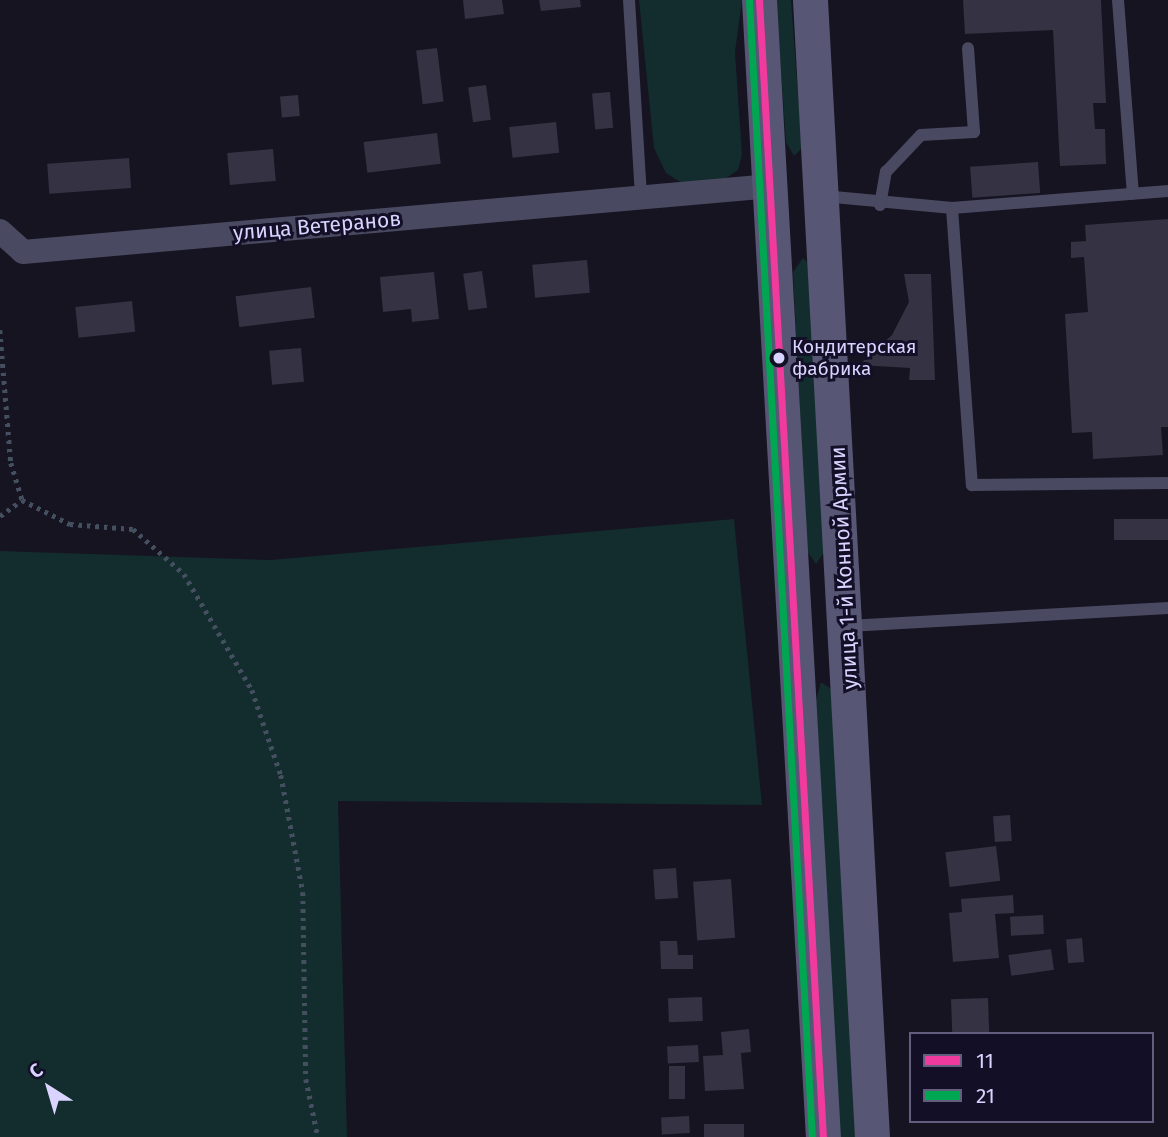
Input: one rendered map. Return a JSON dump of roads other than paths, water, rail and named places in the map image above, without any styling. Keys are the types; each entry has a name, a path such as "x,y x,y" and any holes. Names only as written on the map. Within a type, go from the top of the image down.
{"main road":[{"path":"759,0 823,1137"},
{"name":"улица 1-й Конной Армии","path":"810,0 847,619 872,1137"},
{"path":"771,193 822,195"},
{"path":"794,617 847,619"}],"street":[{"name":"улица Ветеранов","path":"0,232 23,252 641,197 771,193"}],"lane":[{"path":"629,0 641,197"},
{"path":"1118,0 1133,193"},
{"path":"880,205 886,172 921,135 974,132 968,48"},
{"path":"822,195 880,205 952,208 1168,191"},
{"path":"952,208 972,485 1168,483"},
{"path":"847,619 1168,608"}],"place":[{"name":"Кондитерская фабрика","path":"779,358"}]}
